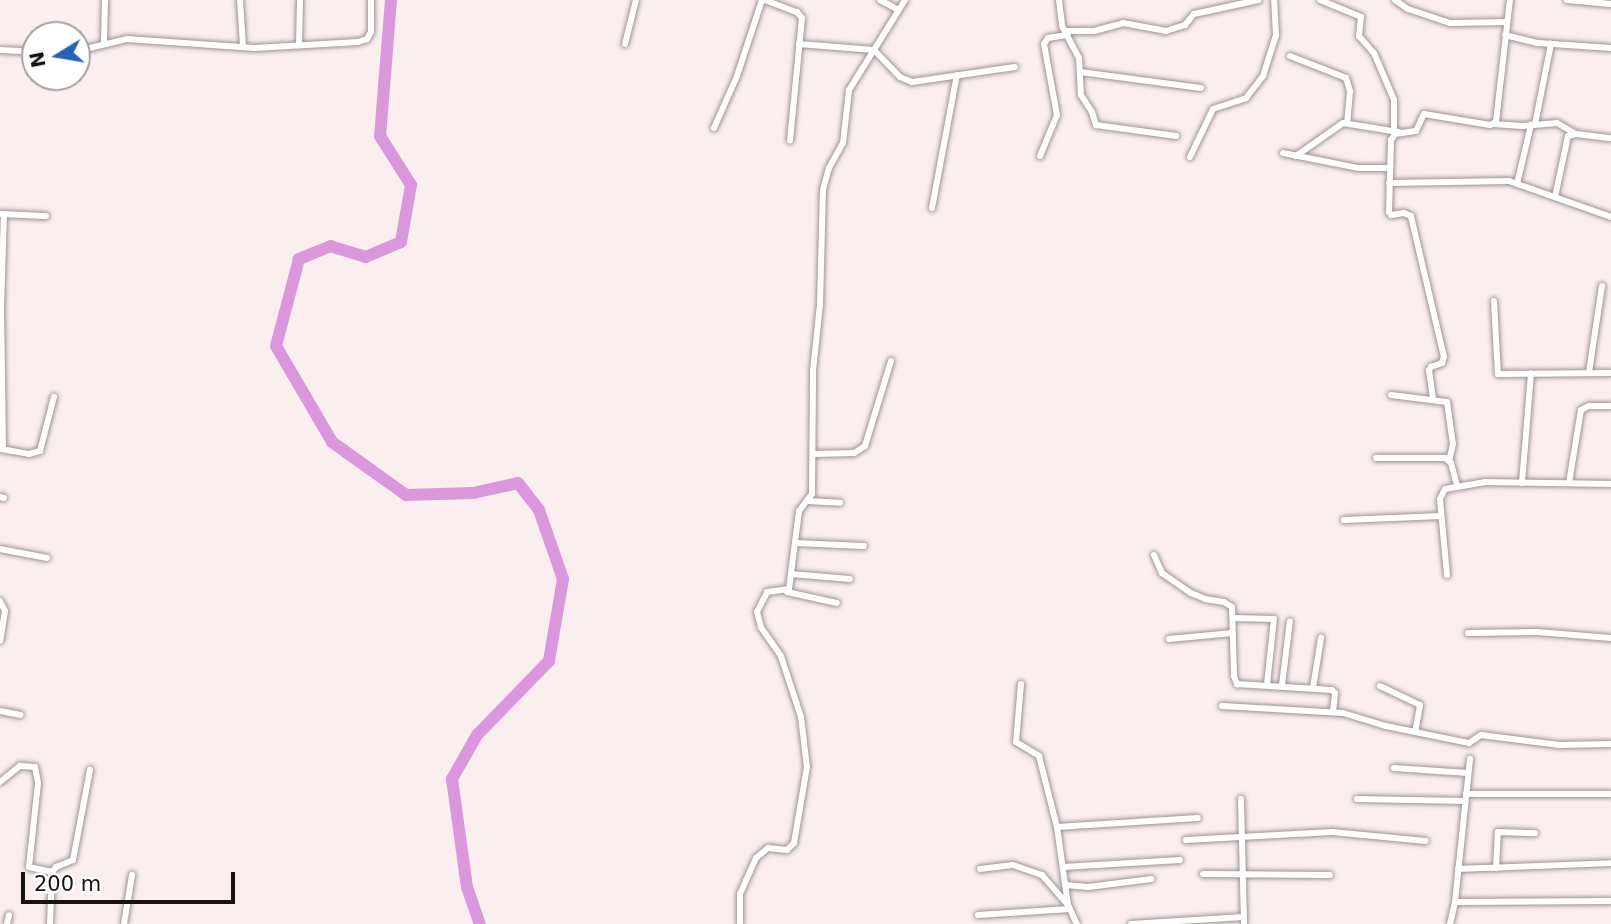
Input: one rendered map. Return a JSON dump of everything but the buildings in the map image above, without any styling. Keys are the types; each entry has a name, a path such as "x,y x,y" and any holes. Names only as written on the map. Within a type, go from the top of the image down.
{"street":[{"path":"104,0 104,42"},
{"path":"240,0 243,47"},
{"path":"299,46 300,0"},
{"path":"91,46 127,39 243,47 358,42 367,39 371,32 371,0"},
{"path":"625,44 636,0"},
{"path":"714,128 737,76 763,0 799,14 802,22 790,140"},
{"path":"880,0 899,10"},
{"path":"787,592 799,511 812,494 813,371 820,304 823,190 829,168 843,143 849,90 905,0"},
{"path":"1059,0 1066,33 1079,58 1081,95 1092,112 1096,125 1176,136"},
{"path":"1040,156 1057,115 1044,44 1048,38 1066,33 1094,31 1123,23 1166,31 1185,25 1194,13 1259,0"},
{"path":"1190,158 1213,109 1246,98 1263,76 1276,35 1274,0"},
{"path":"1320,0 1360,17 1359,36 1374,53 1394,100 1397,132 1391,140 1389,212 1391,215 1405,213 1410,216 1444,357 1442,363 1429,370 1433,399"},
{"path":"1395,0 1408,9 1450,23 1507,22"},
{"path":"1493,124 1498,114 1510,0"},
{"path":"1567,0 1611,4"},
{"path":"1505,35 1551,44 1611,48"},
{"path":"799,44 874,50 900,77 912,82 1014,67"},
{"path":"1517,184 1551,44"},
{"path":"0,50 21,51"},
{"path":"1290,56 1346,78 1350,91 1347,123"},
{"path":"1080,72 1201,88"},
{"path":"932,208 957,75"},
{"path":"1296,156 1337,125 1347,123 1397,132 1416,131 1421,115 1427,114 1493,124 1557,123 1576,134 1611,138"},
{"path":"1555,197 1566,140 1576,134"},
{"path":"1283,153 1358,168 1390,168"},
{"path":"1389,183 1503,181 1611,217"},
{"path":"46,216 2,214 2,449 29,454 40,451 54,397"},
{"path":"1589,372 1602,286"},
{"path":"1494,301 1497,372 1611,373"},
{"path":"813,454 853,453 865,446 891,361"},
{"path":"1522,483 1531,373"},
{"path":"1391,396 1444,400 1450,406 1454,444 1449,461 1457,485"},
{"path":"1569,484 1581,410 1589,406 1611,406"},
{"path":"1376,458 1441,458 1449,461"},
{"path":"1447,575 1441,516 1442,492 1457,485 1611,484"},
{"path":"807,501 840,503"},
{"path":"1344,520 1441,516"},
{"path":"795,543 864,546"},
{"path":"0,549 47,558"},
{"path":"1154,555 1162,573 1197,597 1229,603 1233,618 1235,682 1240,685 1282,685 1334,691 1333,712"},
{"path":"791,574 850,579"},
{"path":"740,924 740,894 755,858 768,848 787,850 794,843 804,788 806,747 801,717 779,652 757,617 764,594 787,592 837,603"},
{"path":"0,601 5,611 0,641"},
{"path":"1233,618 1274,619 1266,684"},
{"path":"1282,685 1290,621"},
{"path":"1468,633 1537,632 1611,638"},
{"path":"1169,639 1233,633"},
{"path":"1313,688 1321,638"},
{"path":"1021,684 1016,742 1039,756 1057,827 1069,907"},
{"path":"1380,686 1420,705 1415,733"},
{"path":"1222,706 1333,712 1415,733 1469,743 1481,735 1549,744 1611,744"},
{"path":"0,711 21,715"},
{"path":"1450,924 1455,902 1470,759"},
{"path":"0,782 20,766 34,768 38,783 29,867 52,872"},
{"path":"1394,768 1468,773"},
{"path":"50,924 52,872 56,867 73,860 90,770"},
{"path":"1357,799 1611,794"},
{"path":"1131,924 1244,920 1241,799"},
{"path":"1057,827 1198,818"},
{"path":"1186,840 1343,832 1426,841"},
{"path":"1496,868 1498,832 1535,833"},
{"path":"1063,867 1180,860"},
{"path":"1458,869 1611,863"},
{"path":"980,869 1013,865 1034,872 1048,880 1069,907 1077,924"},
{"path":"1203,874 1330,875"},
{"path":"124,924 132,875"},
{"path":"1066,885 1088,887 1152,879"},
{"path":"1455,902 1611,901"},
{"path":"978,915 1069,907"},
{"path":"7,924 9,915"}],"waterway":[{"path":"391,0 380,136 411,185 401,242 366,257 331,246 299,259 276,346 332,442 406,495 473,493 518,483 539,510 563,579 549,661 477,735 452,779 467,887 480,924"}]}
